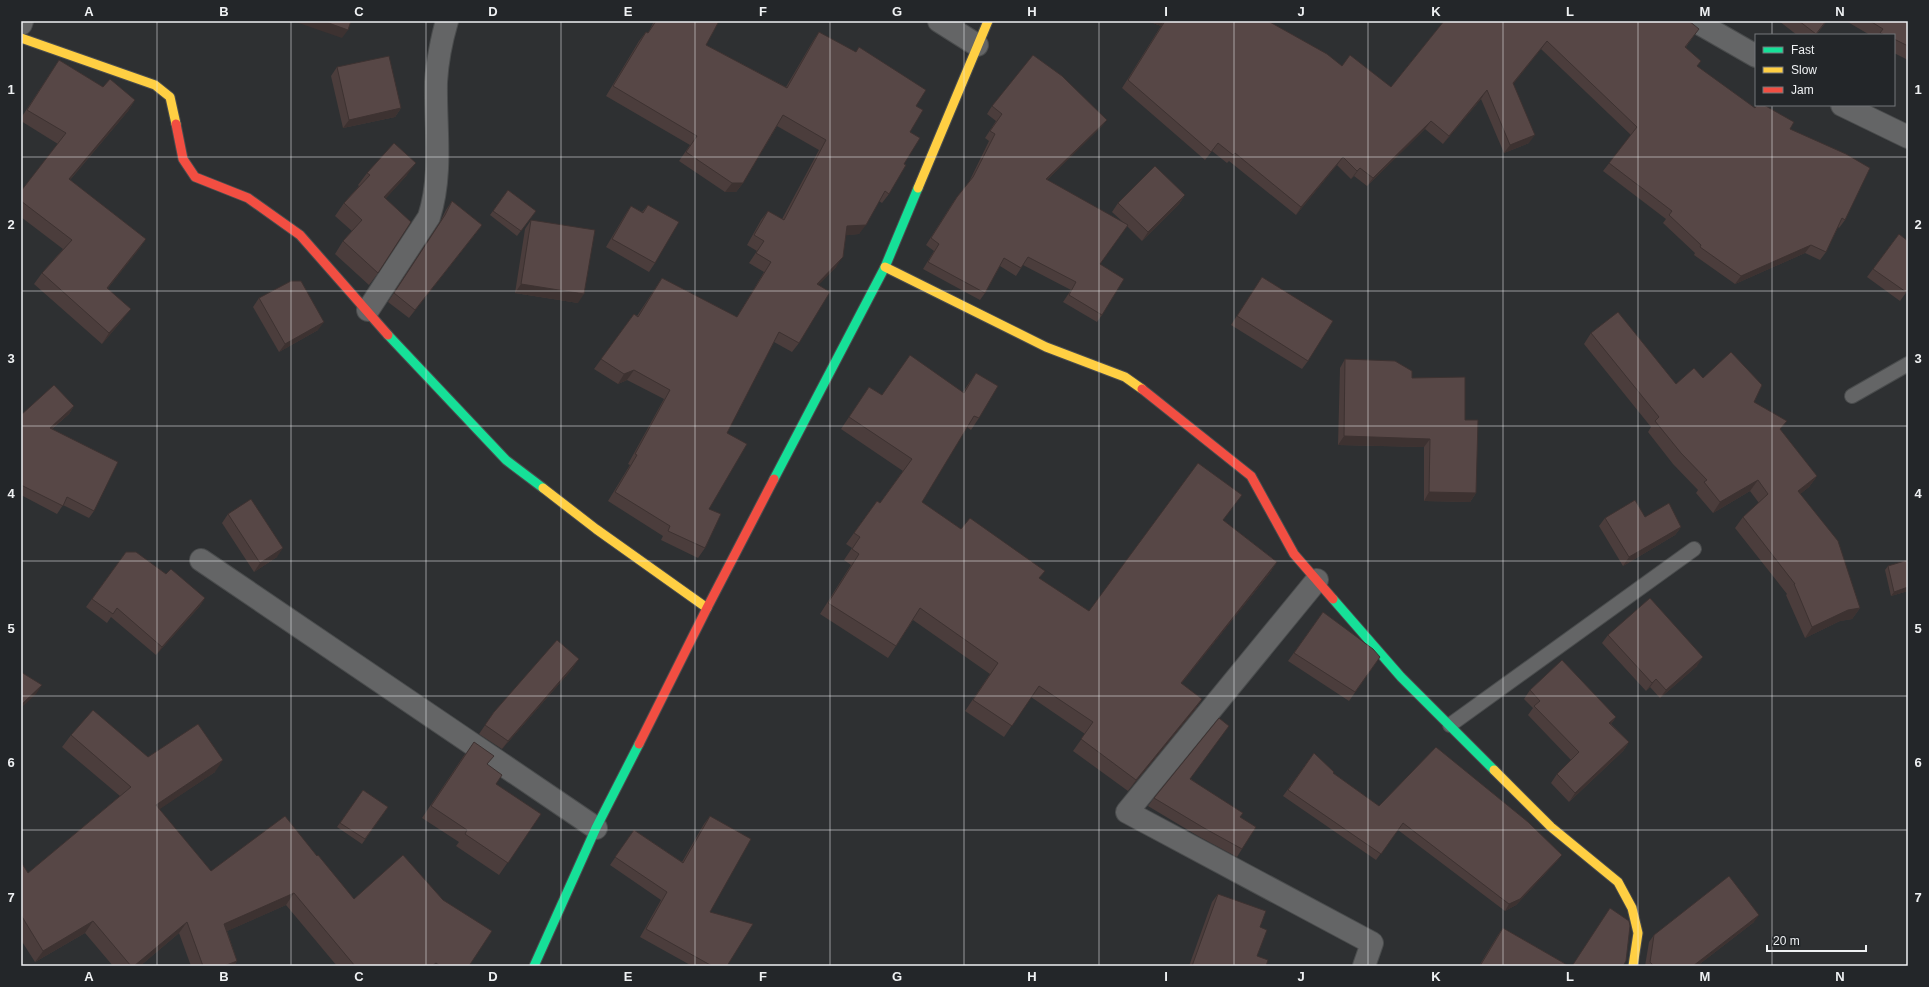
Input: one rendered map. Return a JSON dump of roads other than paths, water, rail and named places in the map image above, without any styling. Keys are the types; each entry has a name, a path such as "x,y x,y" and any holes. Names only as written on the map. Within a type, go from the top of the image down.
{"street":[{"path":"368,310 429,217 434,201 438,135 436,81 447,21"},
{"path":"939,21 976,45"},
{"path":"534,966 596,828 677,672 707,608 885,267 976,45 988,21"},
{"path":"1695,21 1755,55"},
{"path":"21,38 155,85 170,97 183,159 195,177 248,198 300,235 368,310 414,364 506,460 596,529 707,608"},
{"path":"1844,106 1908,137"},
{"path":"885,267 1046,347 1125,377 1157,400 1251,476 1294,554 1401,677 1551,827 1618,882 1632,908 1638,933 1633,966"},
{"path":"201,560 596,828"},
{"path":"1317,580 1127,812 1372,943 1364,966"}],"lane":[{"path":"1852,396 1908,364"},
{"path":"1450,725 1694,549"}]}
